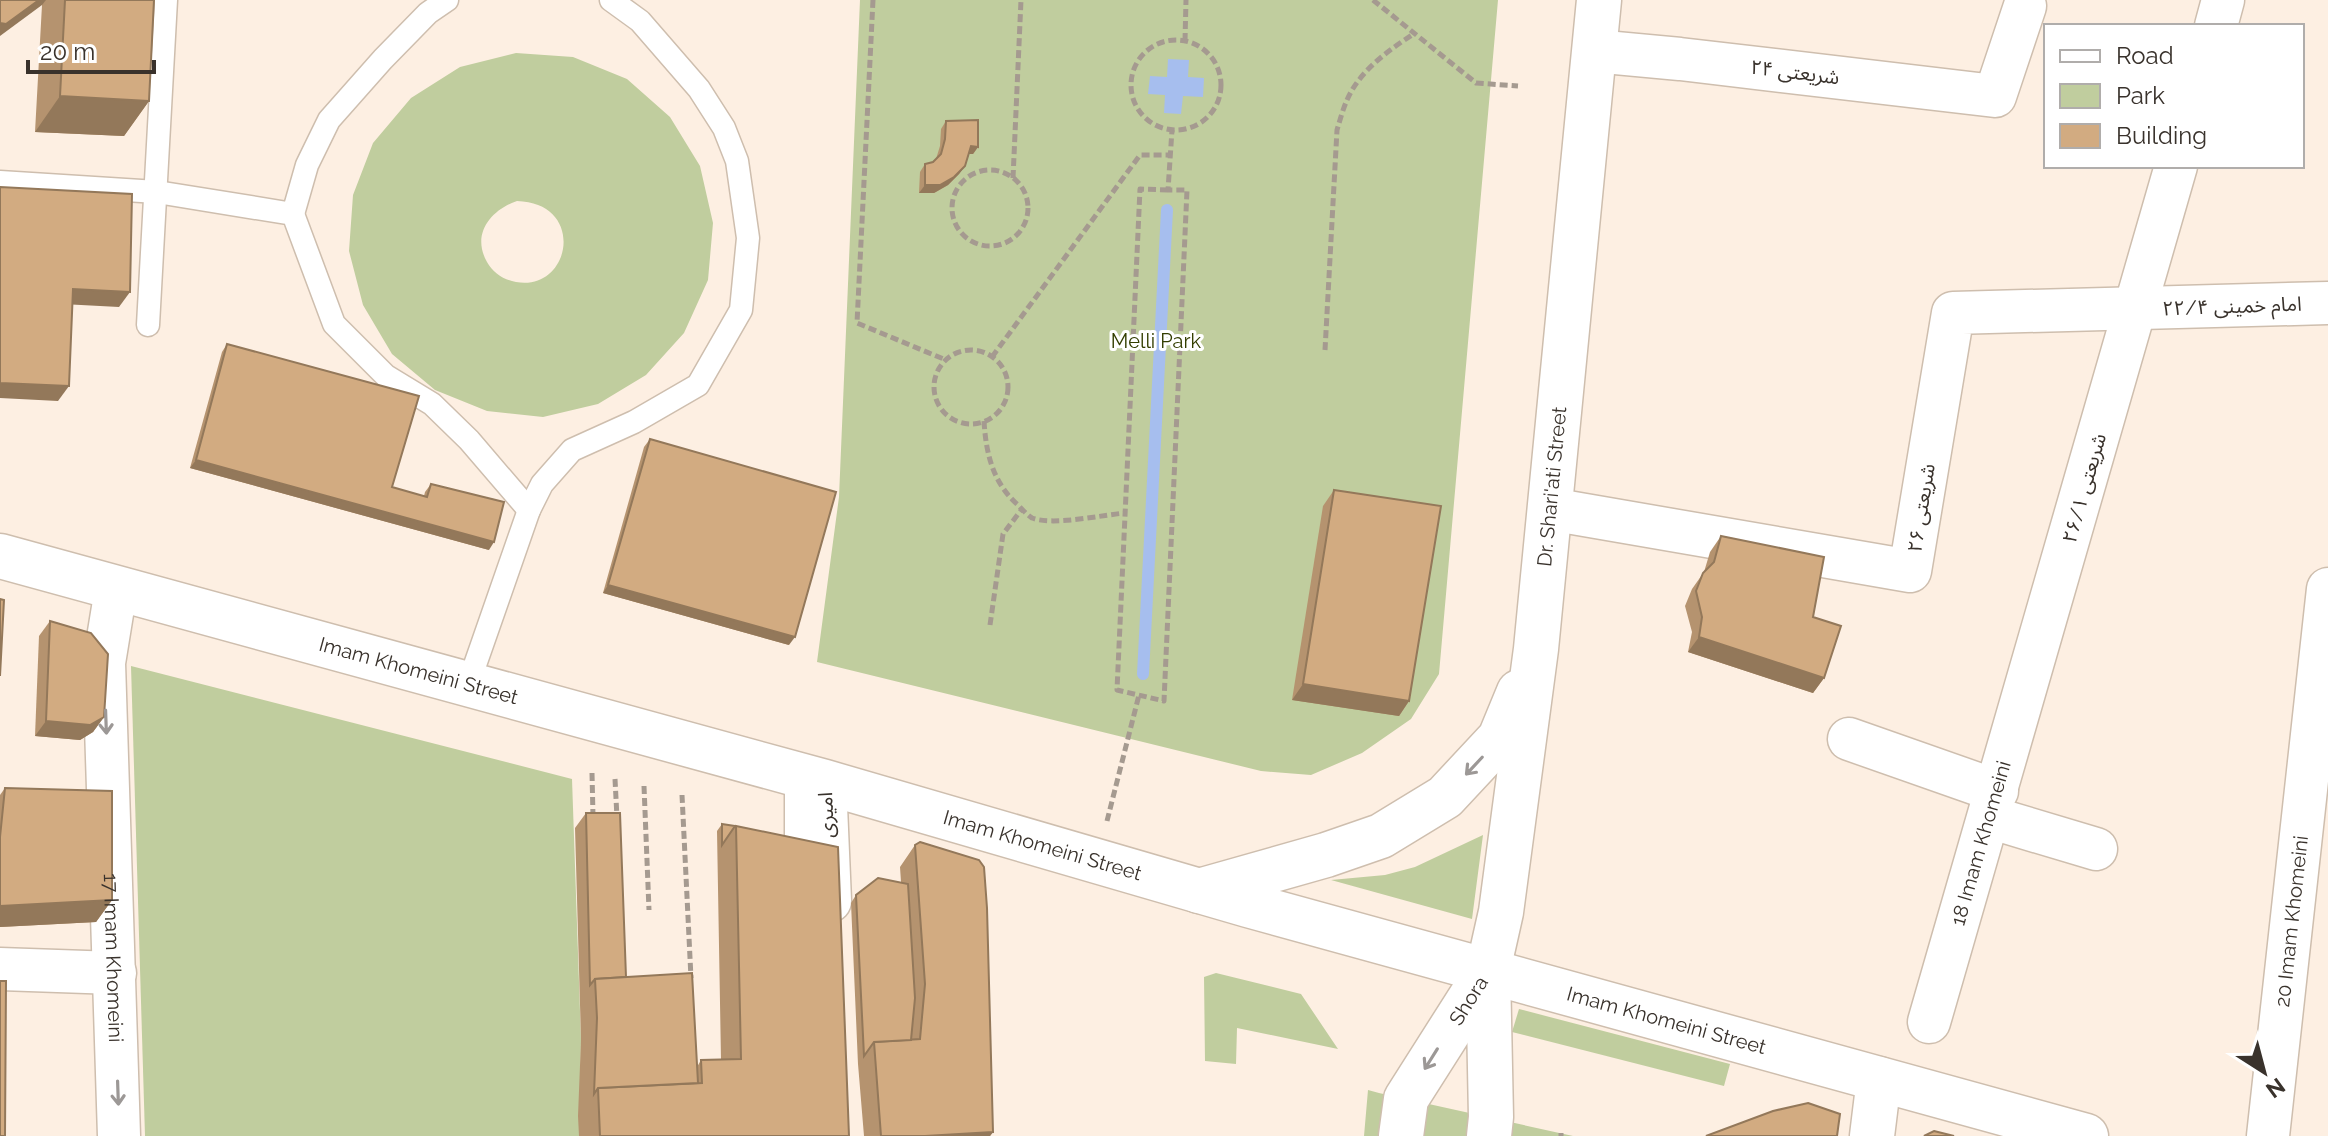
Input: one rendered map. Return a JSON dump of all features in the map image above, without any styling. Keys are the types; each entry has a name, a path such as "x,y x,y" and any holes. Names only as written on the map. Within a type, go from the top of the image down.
{"main road":[{"name":"Dr. Shari'ati Street","path":"1488,970 1501,912 1536,649 1599,0"},
{"name":"Imam Khomeini Street","path":"0,556 811,778 1199,891 2086,1136"},
{"path":"1199,891 1381,836 1445,797 1500,738 1536,649"},
{"name":"Shora","path":"1401,1136 1406,1099 1488,970"},
{"name":"Shora","path":"1488,970 1489,1136"},
{"path":"1872,1136 1879,1079"}],"street":[{"path":"2217,24 2223,0"},
{"name":"شریعتی ۲۴","path":"1594,51 1995,96 2025,6"},
{"name":"شریعتی ۲۶/۱","path":"2033,666 2175,168"},
{"name":"امام خمینی ۲۲/۴","path":"2136,309 2328,303"},
{"name":"شریعتی ۲۶","path":"1550,509 1910,571 1953,313 2136,309"},
{"name":"17 Imam Khomeini","path":"116,589 104,663 119,1136"},
{"name":"20 Imam Khomeini","path":"2268,1136 2328,589"},
{"name":"18 Imam Khomeini","path":"1929,1022 2033,666"},
{"path":"1849,739 2096,849"},
{"name":"امیری","path":"811,778 832,936"},
{"path":"0,969 115,973"}],"lane":[{"path":"148,325 166,0"},
{"path":"447,0 428,13 329,120 307,165 293,214 334,324 386,376 432,404 469,440 529,510"},
{"path":"468,685 529,510 542,484 572,450 634,422 698,385 741,310 748,238 737,161 724,128 699,89 640,21 611,0"},
{"path":"0,182 157,192 293,214"},
{"path":"796,883 811,778"}],"path":[{"path":"873,0 857,323 946,360"},
{"path":"1013,178 1001,171 988,170 964,180 956,190 952,216 957,228 975,244 999,245 1010,241 1026,221 1029,210 1027,197 1013,178 1021,0"},
{"path":"1185,41 1186,0"},
{"path":"1373,0 1476,83 1518,86"},
{"path":"1325,350 1337,130 1347,98 1363,75 1415,33"},
{"path":"1171,40 1185,41 1199,46 1218,69 1221,84 1219,99 1201,122 1172,130 1146,119 1131,93 1131,79 1144,53 1171,40"},
{"path":"1168,190 1172,130"},
{"path":"992,357 1140,155 1170,155"},
{"path":"1140,189 1168,190 1187,190 1164,701 1117,690 1140,189"},
{"path":"975,350 992,357 1004,370 1007,395 995,415 973,424 961,423 941,410 934,388 936,375 946,360 963,351 975,350"},
{"path":"984,421 986,448 995,476 1008,496 1031,517 1057,521 1125,513"},
{"path":"990,625 1003,534 1022,509"},
{"path":"1098,861 1139,695"},
{"path":"592,773 594,828"},
{"path":"615,779 617,826"},
{"path":"644,786 649,910"},
{"path":"682,795 691,992"},
{"path":"677,977 691,977"}],"green space":[{"name":"Melli Park","path":"860,0 1498,0 1439,674 1411,719 1362,753 1311,775 1261,771 817,662 839,497"},
{"path":"516,53 573,57 627,79 670,117 700,166 713,223 708,280 684,333 646,375 598,404 543,417 487,411 435,390 392,354 363,305 349,251 353,195 373,143 411,98 460,67","holes":["517,201 539,205 554,216 562,230 563,246 559,261 549,274 535,281 516,282 503,278 489,266 483,252 481,242 486,224 499,210"]},
{"path":"131,666 572,779 581,1040 579,1136 145,1136"},
{"path":"1483,835 1472,919 1331,880 1385,875 1415,867"},
{"path":"1216,973 1301,994 1338,1049 1237,1028 1236,1064 1205,1061 1204,977"},
{"path":"1519,1009 1730,1064 1724,1086 1512,1032"},
{"path":"1368,1090 1379,1093 1573,1136 1364,1136"}],"water":[{"path":"1168,59 1189,60 1188,77 1204,78 1203,97 1183,96 1181,114 1164,113 1165,95 1148,94 1150,76 1167,77"}],"building":[{"path":"0,0 39,0 6,24 0,23"},
{"path":"65,0 154,0 149,101 60,96"},
{"path":"978,120 978,147 971,146 965,166 940,185 925,185 925,164 933,162 941,154 946,121"},
{"path":"0,187 132,194 130,292 73,289 69,386 0,383"},
{"path":"227,344 419,396 392,487 427,497 431,484 504,502 494,542 196,460"},
{"path":"650,439 836,492 795,637 608,585"},
{"path":"1334,490 1441,506 1409,701 1303,684"},
{"path":"1721,536 1824,557 1813,617 1841,626 1824,678 1699,637 1702,617 1696,591 1703,573 1714,562"},
{"path":"0,599 4,600 0,676"},
{"path":"50,621 91,633 108,654 104,717 90,725 46,721"},
{"path":"5,788 112,791 112,900 0,906 0,837"},
{"path":"586,813 620,813 626,977 595,979 590,985"},
{"path":"722,824 735,826 722,845"},
{"path":"736,826 838,847 849,1136 600,1136 598,1088 702,1083 701,1060 741,1059"},
{"path":"920,842 979,860 984,867 993,1132 881,1136 874,1042 920,1039 925,984 915,845"},
{"path":"878,878 908,884 915,998 911,1040 874,1042 864,1056 856,895"},
{"path":"692,973 698,1083 598,1088 594,1094 595,979"},
{"path":"0,981 6,981 5,1136 0,1136"},
{"path":"1808,1103 1840,1114 1837,1136 1706,1136 1773,1111"},
{"path":"1934,1131 1954,1136 1924,1136"}],"waterway":[{"path":"1143,674 1167,210"}]}
